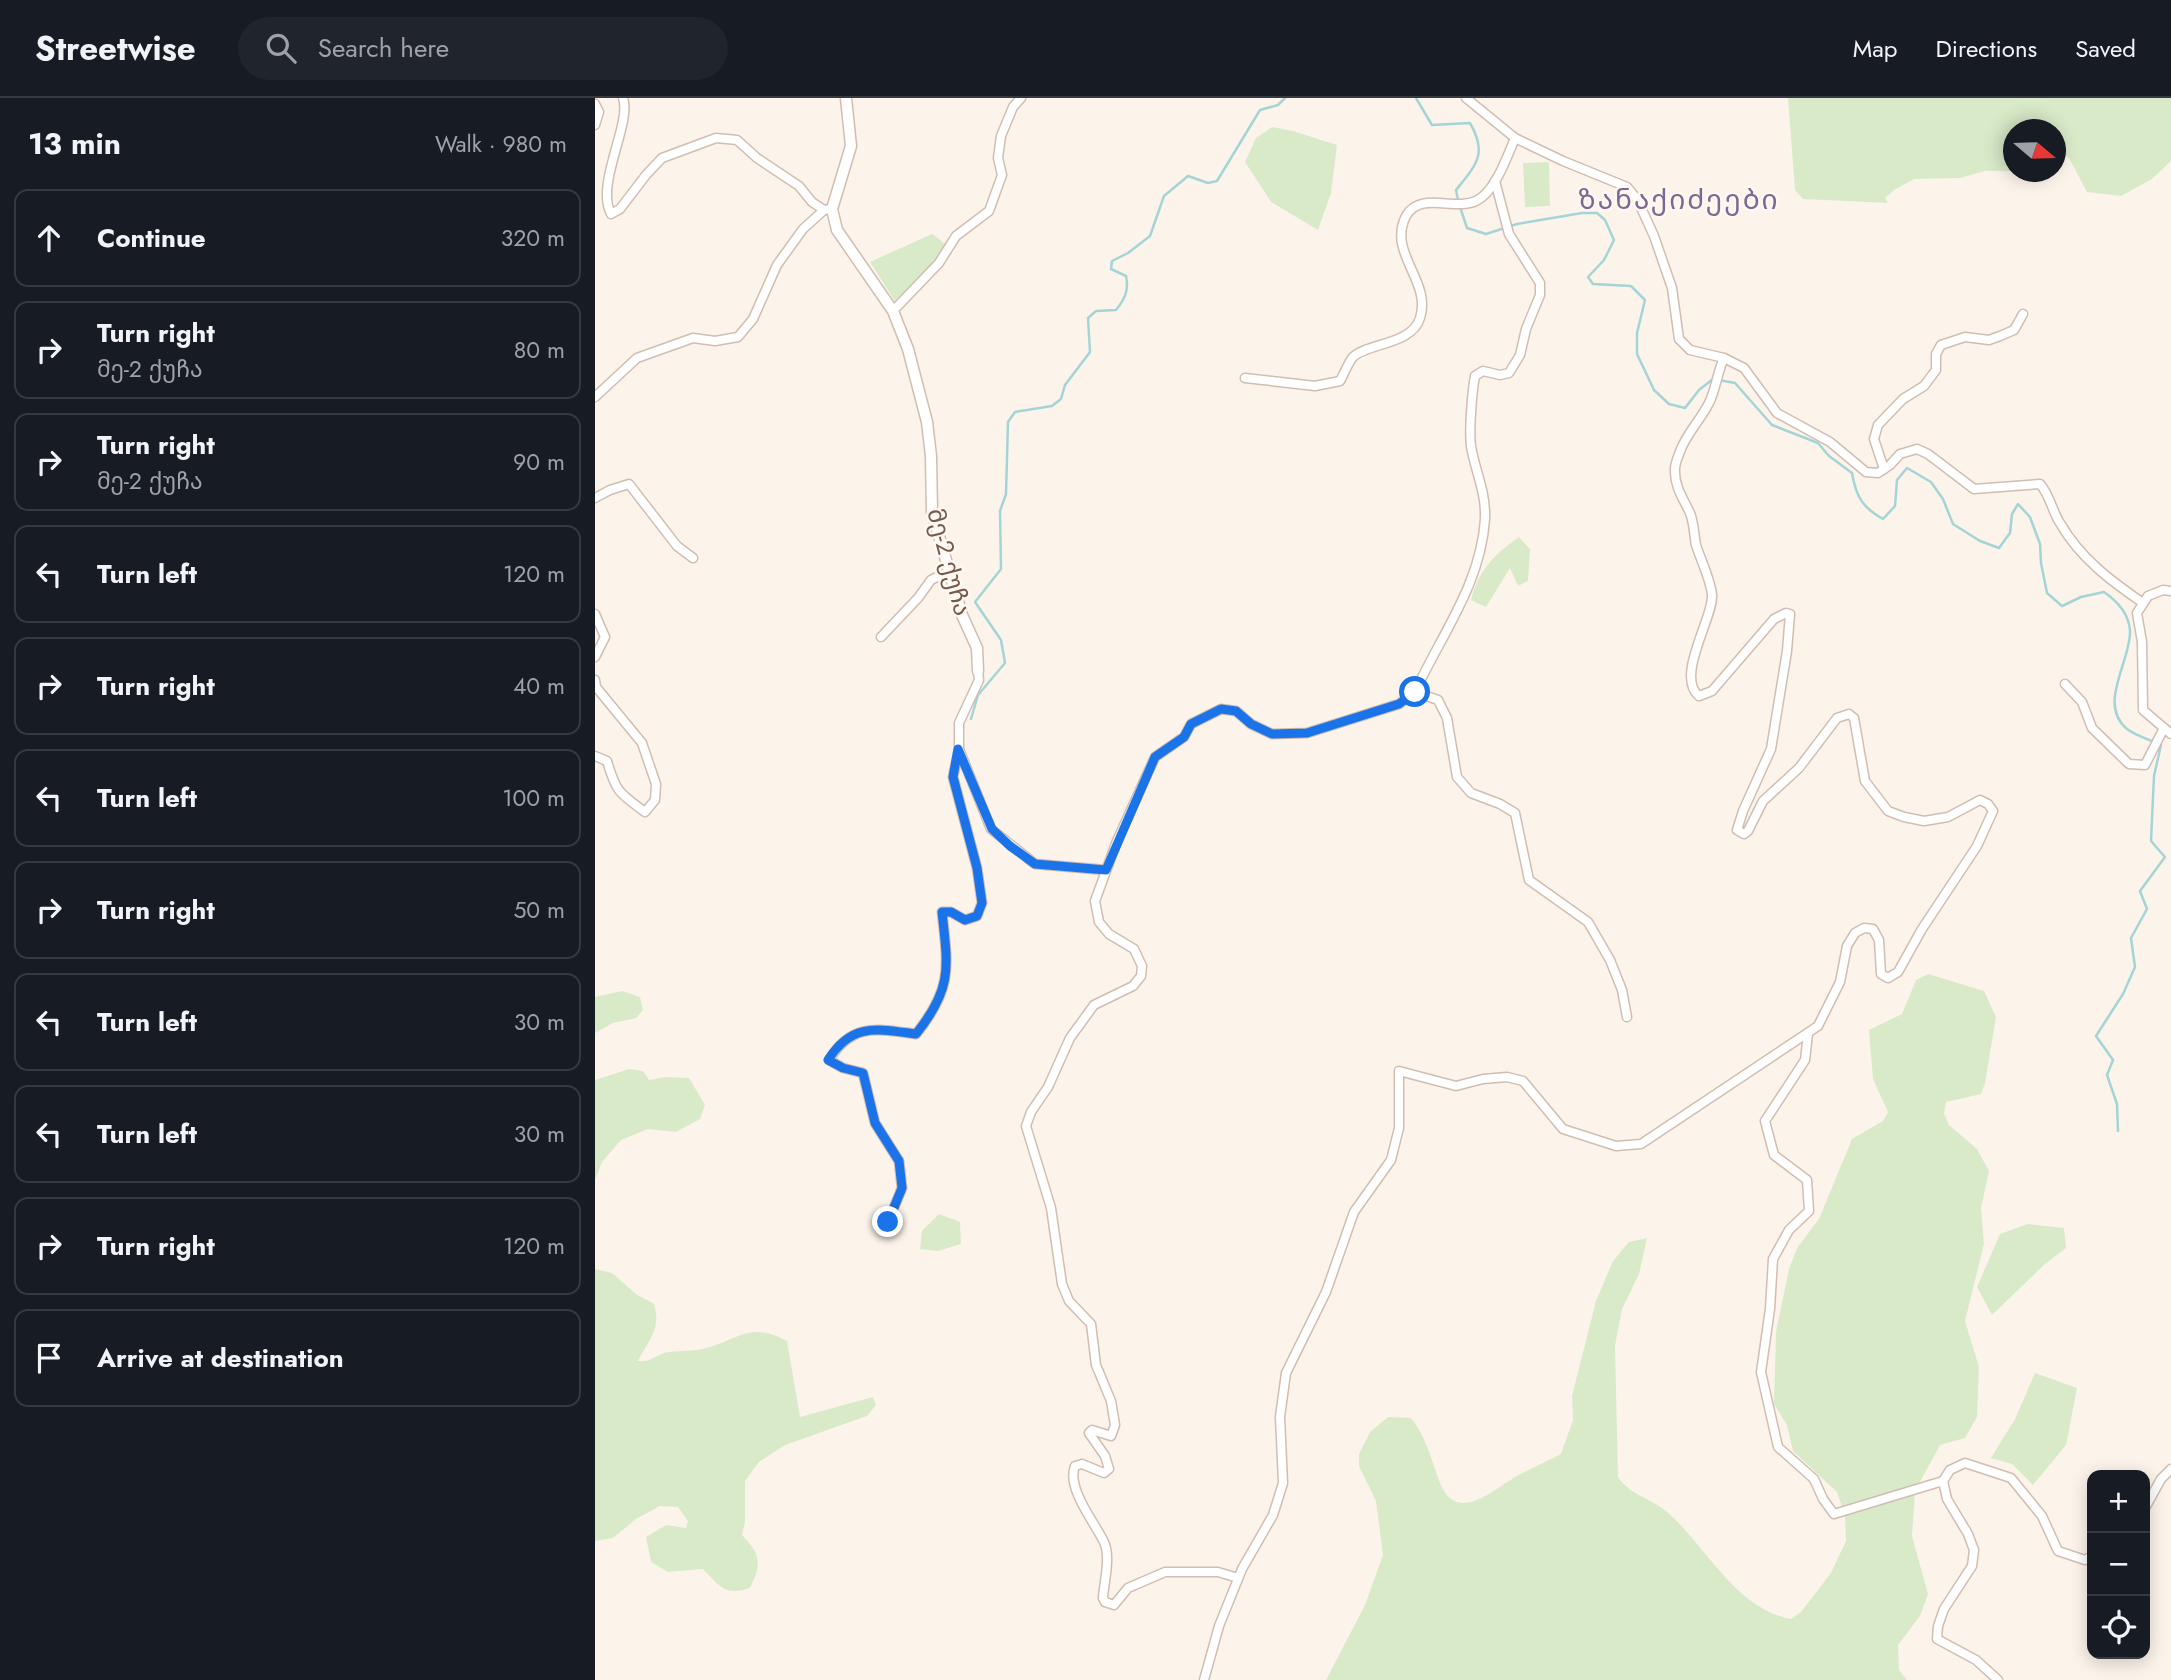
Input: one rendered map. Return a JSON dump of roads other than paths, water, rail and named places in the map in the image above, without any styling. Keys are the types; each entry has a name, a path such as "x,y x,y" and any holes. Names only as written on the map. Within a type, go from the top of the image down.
{"street":[{"path":"622,98 626,106 613,155 606,205 611,214 621,209 646,174 662,158 716,138 737,140 757,158 799,186 813,202 828,210"},
{"path":"595,397 637,358 694,338 715,341 739,337 753,319 776,265 803,229 828,210 851,146 846,98"},
{"path":"893,311 939,262 956,236 989,211 1002,175 998,158 1001,136 1013,107 1021,98"},
{"path":"1466,98 1515,138 1563,162 1627,187 1637,199 1672,288 1679,338 1690,350 1724,358 1744,368 1777,412 1830,442 1865,472 1878,473 1900,454 1917,449 1928,454 1974,489 2040,484 2046,490 2058,522 2080,552 2110,580 2143,603"},
{"path":"595,104 599,112 595,125"},
{"path":"1245,378 1315,386 1341,381 1354,356 1403,337 1420,320 1423,300 1419,284 1408,265 1400,235 1406,215 1415,206 1425,203 1466,203 1478,200 1495,181 1515,138"},
{"path":"1238,1578 1218,1572 1165,1572 1128,1588 1118,1602 1109,1604 1103,1598 1107,1552 1105,1543 1088,1516 1073,1481 1075,1466 1082,1464 1104,1473 1109,1469 1105,1456 1089,1433 1092,1430 1111,1436 1115,1425 1111,1401 1096,1365 1091,1324 1069,1301 1062,1284 1051,1209 1026,1126 1031,1112 1048,1087 1070,1038 1094,1005 1133,986 1141,976 1142,966 1134,949 1109,933 1099,922 1095,901 1155,757 1184,737 1191,724 1221,709 1236,711 1251,724 1272,734 1307,733 1399,704 1415,692 1470,587 1485,518 1482,482 1471,445 1475,376 1483,371 1500,375 1509,373 1520,355 1526,328 1540,295 1540,283 1509,234 1495,181"},
{"name":"მე-2 ქუჩა","path":"828,210 837,230 893,311 910,356 927,422 931,456 932,512 962,615 977,648 979,680 959,723 953,777 977,868 982,903 977,916 965,920 951,912 942,912 946,979 932,1014 916,1034 875,1028 853,1033 837,1046 828,1060 843,1068 863,1073 875,1123 899,1161 902,1188 888,1222"},
{"path":"1884,469 1874,439 1878,425 1903,399 1924,386 1936,370 1936,354 1941,345 1965,337 1989,340 2000,336 2014,330 2023,314"},
{"path":"1204,1680 1219,1626 1238,1578 1273,1516 1283,1483 1280,1417 1286,1373 1326,1292 1354,1212 1391,1160 1399,1128 1399,1070 1456,1086 1483,1079 1507,1077 1523,1081 1563,1129 1616,1146 1641,1144 1818,1026 1840,982 1847,946 1855,933 1864,928 1873,929 1879,940 1881,974 1888,978 1898,972 1922,929 1977,846 1993,811 1988,804 1980,800 1948,817 1924,821 1888,811 1865,781 1854,718 1849,714 1837,718 1799,768 1763,802 1748,831 1744,834 1737,830 1771,749 1787,651 1790,614 1786,613 1774,619 1712,691 1699,696 1695,693 1692,689 1692,674 1696,647 1712,596 1691,516 1677,490 1674,467 1684,443 1709,403 1724,358"},
{"path":"595,498 610,489 629,484 677,546 693,558"},
{"path":"881,637 931,580 949,571"},
{"path":"2065,684 2082,702 2092,728 2129,764 2145,765 2167,731 2143,710 2142,642 2137,613 2148,596 2163,590 2171,591"},
{"path":"595,614 605,637 595,657"},
{"path":"595,680 596,687 642,743 656,784 655,800 645,812 620,794 614,786 607,761 595,755"},
{"path":"1415,692 1438,700 1447,718 1457,777 1471,793 1515,813 1529,880 1588,922 1610,960 1622,990 1627,1017"},
{"path":"958,749 992,829 1010,846 1035,864 1106,870"},
{"path":"1808,1034 1805,1060 1765,1121 1774,1155 1807,1180 1809,1211 1789,1230 1773,1259 1770,1309 1761,1372 1778,1447 1814,1479 1834,1514 1943,1481 1950,1470 1965,1463 2011,1478 2042,1516 2058,1550 2087,1559"},
{"path":"2150,1499 2161,1479 2171,1469"},
{"path":"1943,1481 1947,1499 1974,1550 1972,1566 1944,1609 1937,1639 1976,1660 1998,1680"}],"waterway":[{"path":"971,719 978,695 1005,663 1001,640 975,602 1001,569 1000,511 1006,494 1008,422 1015,412 1052,406 1061,399 1065,385 1090,352 1088,318 1096,311 1116,310 1125,294 1126,276 1111,269 1112,261 1128,253 1150,236 1164,196 1188,176 1208,183 1217,181 1260,110 1278,105 1285,98"},
{"path":"1416,98 1432,125 1470,123 1475,134 1479,151 1477,159 1456,190 1458,200"},
{"path":"1460,207 1467,228 1486,234 1517,224 1597,213 1605,220 1614,240 1604,260 1588,277 1593,284 1631,286 1645,300 1637,333 1637,354 1654,390 1669,404 1685,408 1699,390 1713,379 1735,383 1772,425 1818,443 1829,456 1852,473 1861,501 1883,519 1895,506 1897,480 1907,468 1931,482 1943,499 1953,524 1980,541 1999,548 2010,533 2012,514 2018,504 2030,517 2040,544 2047,593 2062,606 2081,597 2104,592 2121,608 2130,631 2115,695 2115,707 2119,719 2127,729 2161,745 2154,776 2151,841 2165,857 2140,891 2147,909 2131,938 2135,967 2123,994 2096,1036 2113,1060 2107,1075 2117,1104 2118,1131"}],"district":[{"name":"ზანაქიძეები","path":"1679,199"}]}
